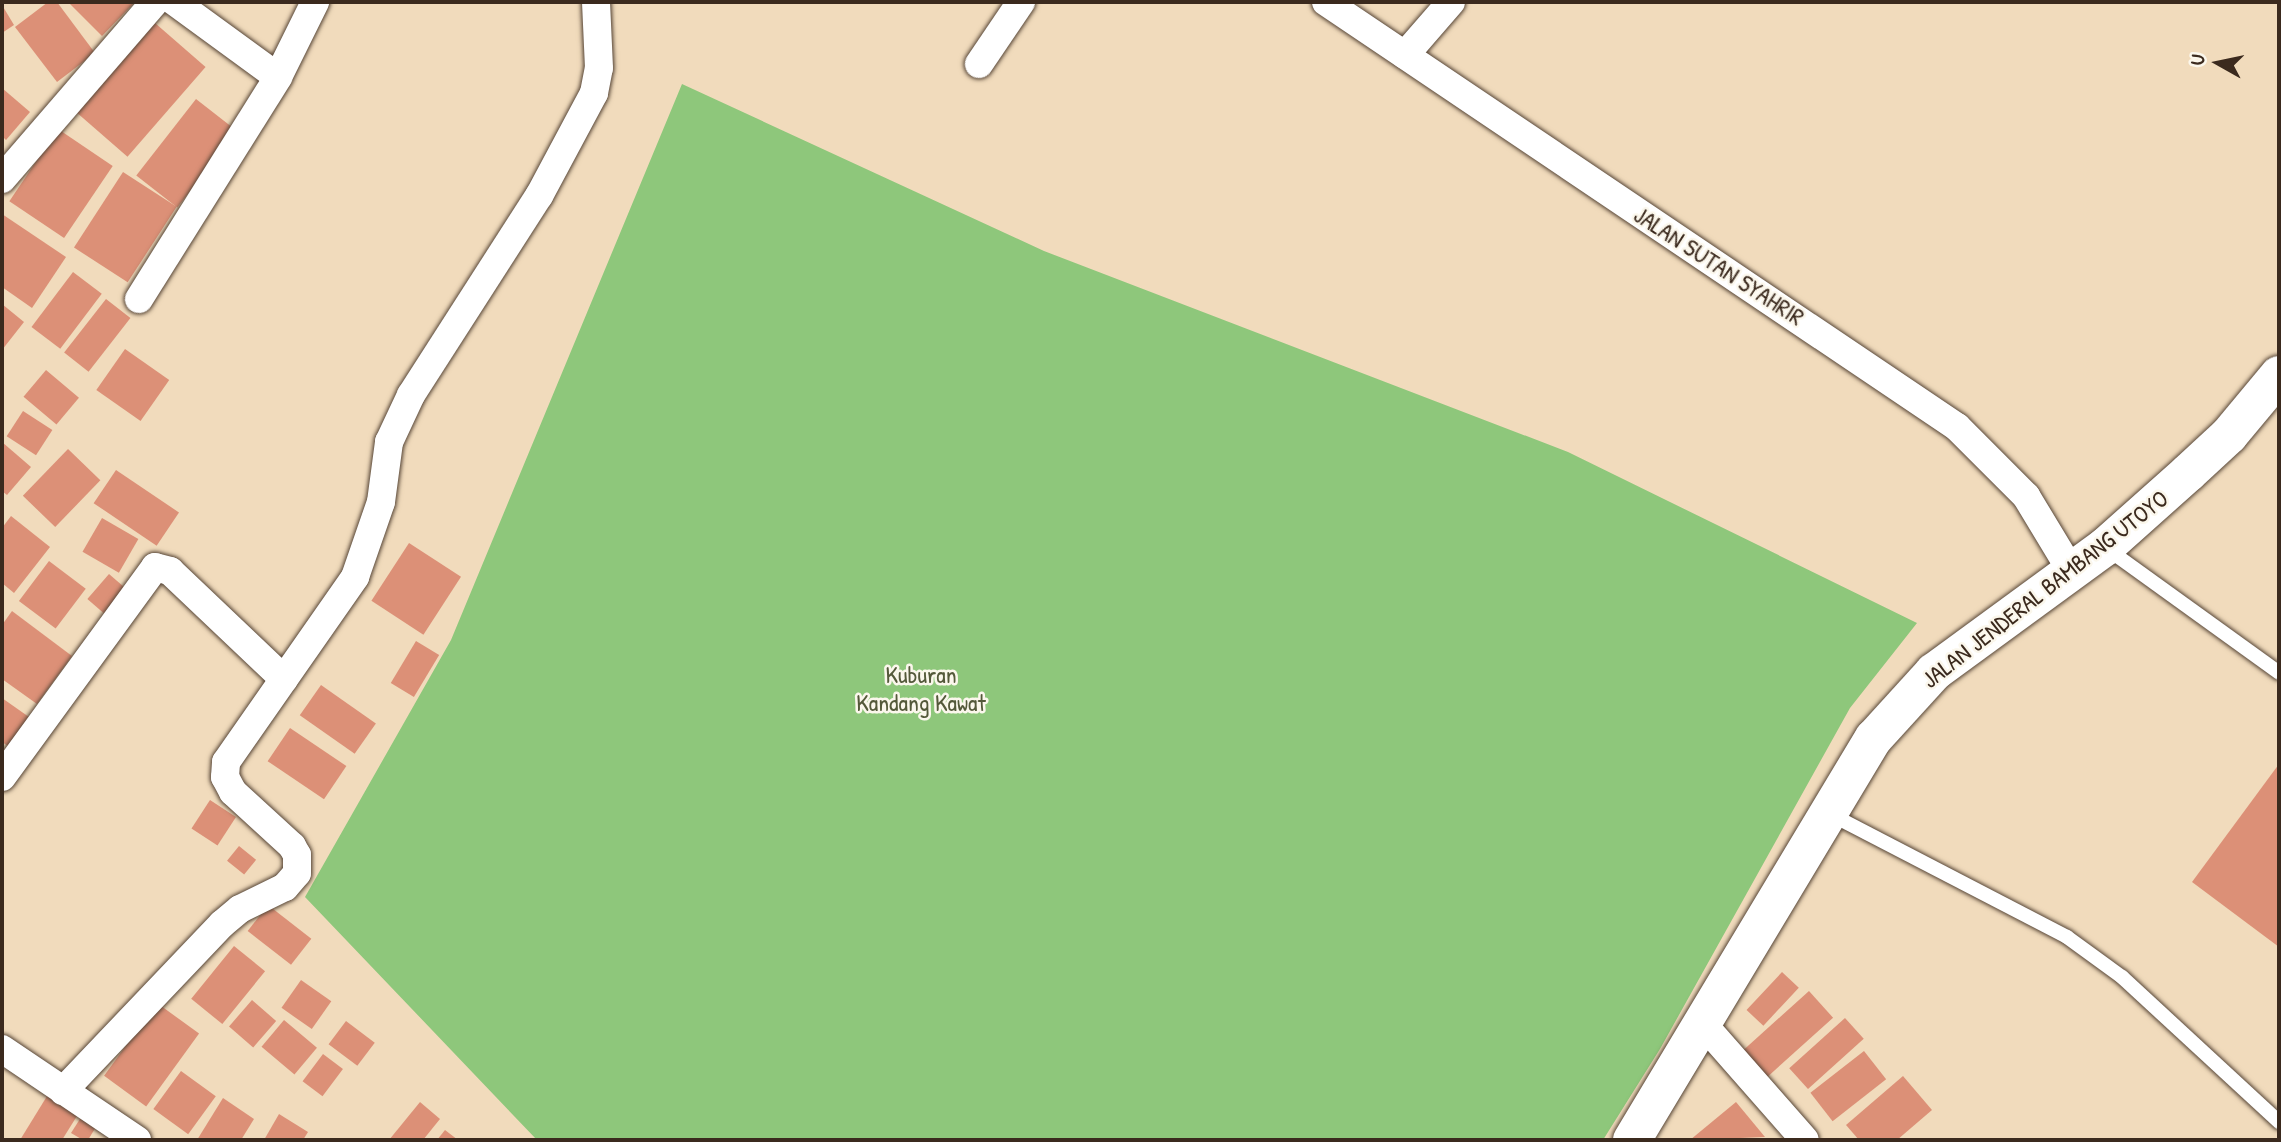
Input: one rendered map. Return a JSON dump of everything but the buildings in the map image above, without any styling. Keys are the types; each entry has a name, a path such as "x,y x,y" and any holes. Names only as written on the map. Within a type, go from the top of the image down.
{"street":[{"path":"2,179 155,2"},
{"path":"175,2 278,76"},
{"path":"139,299 278,76 314,2"},
{"path":"64,1091 222,924 240,909 285,887 297,873 297,855 292,846 233,792 225,776 226,762 355,577 381,502 389,442 411,395 539,196 594,93 599,68 596,2"},
{"path":"979,64 1021,2"},
{"name":"JALAN SUTAN SYAHRIR","path":"1326,2 1957,427 2026,496 2072,572"},
{"path":"1405,55 1451,2"},
{"name":"JALAN JENDERAL BAMBANG UTOYO","path":"1632,1140 1703,1024 1825,812 1874,738 1934,671 2105,547 2230,435 2279,374"},
{"path":"2,776 155,567 170,571 284,679"},
{"path":"1703,1024 1805,1140"},
{"path":"2,1049 137,1140"}],"lane":[{"path":"2105,547 2279,673"},
{"path":"1825,812 2067,937 2122,977 2279,1122"}],"green space":[{"name":"Kuburan Kandang Kawat","path":"682,84 1044,251 1568,452 1917,623 1850,708 1660,1049 1603,1140 537,1140 305,897 451,640"}]}
